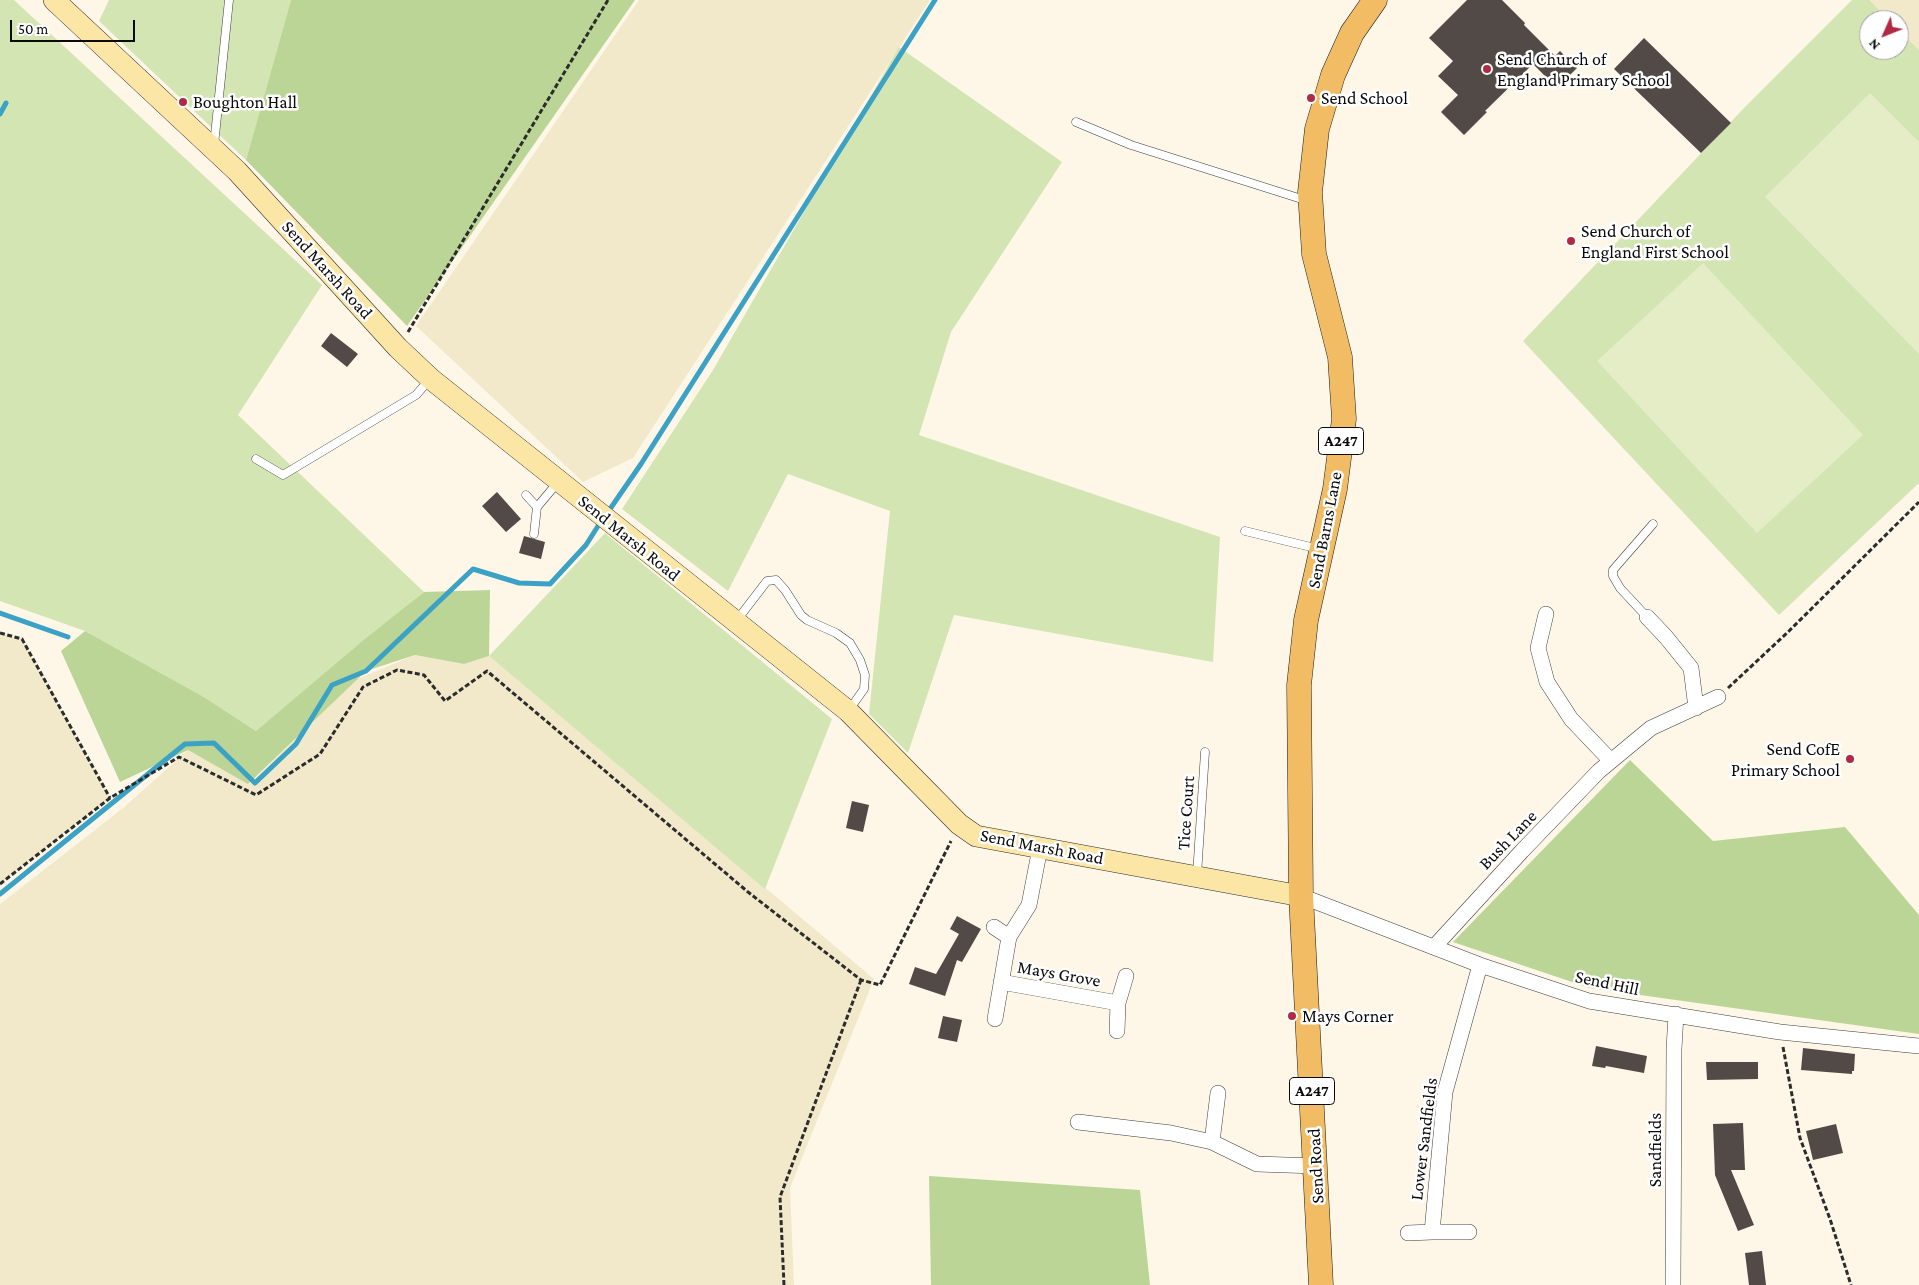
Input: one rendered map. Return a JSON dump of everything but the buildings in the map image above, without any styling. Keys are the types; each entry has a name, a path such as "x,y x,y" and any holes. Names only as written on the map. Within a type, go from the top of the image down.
{"main road":[{"name":"Send Marsh Road","path":"54,0 237,171 398,348 431,379 848,711 959,824 976,836 1301,896"},
{"name":"Send Barns Lane","path":"1301,896 1299,684 1306,620 1335,489 1344,420 1340,357 1314,254 1310,192 1317,129 1333,75 1352,33 1375,0"},
{"name":"Send Road","path":"1301,896 1321,1285"}],"street":[{"path":"1546,614 1538,648 1547,682 1571,719 1611,762"},
{"path":"1647,617 1666,637 1690,668 1696,708"},
{"name":"Bush Lane","path":"1434,946 1599,771 1651,728 1718,697"},
{"path":"1001,982 1009,938 1029,905 1040,848"},
{"name":"Send Hill","path":"1301,896 1480,965 1589,1001 1780,1032 1919,1046"},
{"name":"Mays Grove","path":"994,927 1009,938"},
{"name":"Lower Sandfields","path":"1432,1232 1445,1092 1480,965"},
{"name":"Mays Grove","path":"1117,1031 1118,1004 1126,976"},
{"name":"Mays Grove","path":"995,1019 1001,982 1118,1004"},
{"name":"Sandfields","path":"1673,1285 1674,1049 1676,1014"},
{"path":"1212,1142 1218,1092"},
{"path":"1078,1122 1171,1133 1212,1142 1257,1164 1316,1166"},
{"path":"1408,1233 1469,1232"}],"lane":[{"path":"214,149 229,0"},
{"path":"1076,122 1131,145 1311,202"},
{"path":"256,459 283,475 416,395 431,379"},
{"path":"534,534 537,507 559,482"},
{"path":"526,494 537,507"},
{"path":"1647,617 1620,588 1613,576 1614,570 1653,524"},
{"path":"1246,531 1322,550"},
{"path":"736,621 767,581 776,580 786,590 801,615 807,620 836,633 850,643 860,660 865,675 864,689 848,711"},
{"name":"Tice Court","path":"1197,876 1205,752"}],"path":[{"path":"398,348 608,0"},
{"path":"1718,697 1788,632 1919,502"},
{"path":"0,633 22,639 110,798"},
{"path":"0,884 110,798 179,757 256,795 320,754 363,687 397,670 424,675 445,701 487,671 748,892 861,980 880,985 959,824"},
{"path":"784,1285 780,1197 861,980"},
{"path":"1780,1032 1800,1138 1830,1219 1850,1285"}],"shaded area":[{"path":"639,0 930,0 633,458 583,482 416,326"},
{"path":"1866,0 1919,0 1919,50 1909,40 1909,10 1876,10"},
{"path":"0,633 22,639 110,798 0,884"},
{"path":"415,655 464,664 489,656 874,979 790,1188 794,1285 0,1285 0,904 123,808 188,750 249,784 357,679"}],"green space":[{"path":"0,0 14,0 322,285 238,415 424,592 256,731 204,697 85,631 0,601"},
{"path":"109,0 291,0 246,160 99,21"},
{"path":"291,0 635,0 407,326 246,160"},
{"path":"1852,0 1869,0 1879,10 1859,10 1859,60 1909,60 1909,40 1919,50 1919,483 1779,615 1523,341 1745,107"},
{"path":"899,47 1062,162 951,332 919,435 1220,537 1213,662 954,615 908,753 869,714 890,511 788,474 728,591 622,509 713,370"},
{"path":"1870,93 1919,142 1919,354 1765,197"},
{"path":"1703,263 1863,435 1757,533 1597,361"},
{"path":"605,533 832,719 765,889 489,656"},
{"path":"490,590 489,656 464,664 415,655 366,671 248,784 188,750 120,782 61,651 85,631 204,697 256,731 424,592"},
{"path":"1630,760 1713,841 1845,827 1919,915 1919,1034 1590,988 1453,942"},
{"path":"929,1176 1140,1190 1150,1285 931,1285"}],"waterway":[{"path":"610,509 641,464 935,0"},
{"path":"0,114 6,103"},
{"path":"0,894 185,744 214,743 255,783 296,744 332,685 366,671 473,569 519,583 550,584 586,545 598,526"},
{"path":"0,613 68,637"}],"place":[{"name":"Send Church of England Primary School","path":"1487,69"},
{"name":"Send School","path":"1311,98"},
{"name":"Boughton Hall","path":"183,102"},
{"name":"Send Church of England First School","path":"1571,241"},
{"name":"Send CofE Primary School","path":"1850,759"},
{"name":"Mays Corner","path":"1292,1016"}]}
